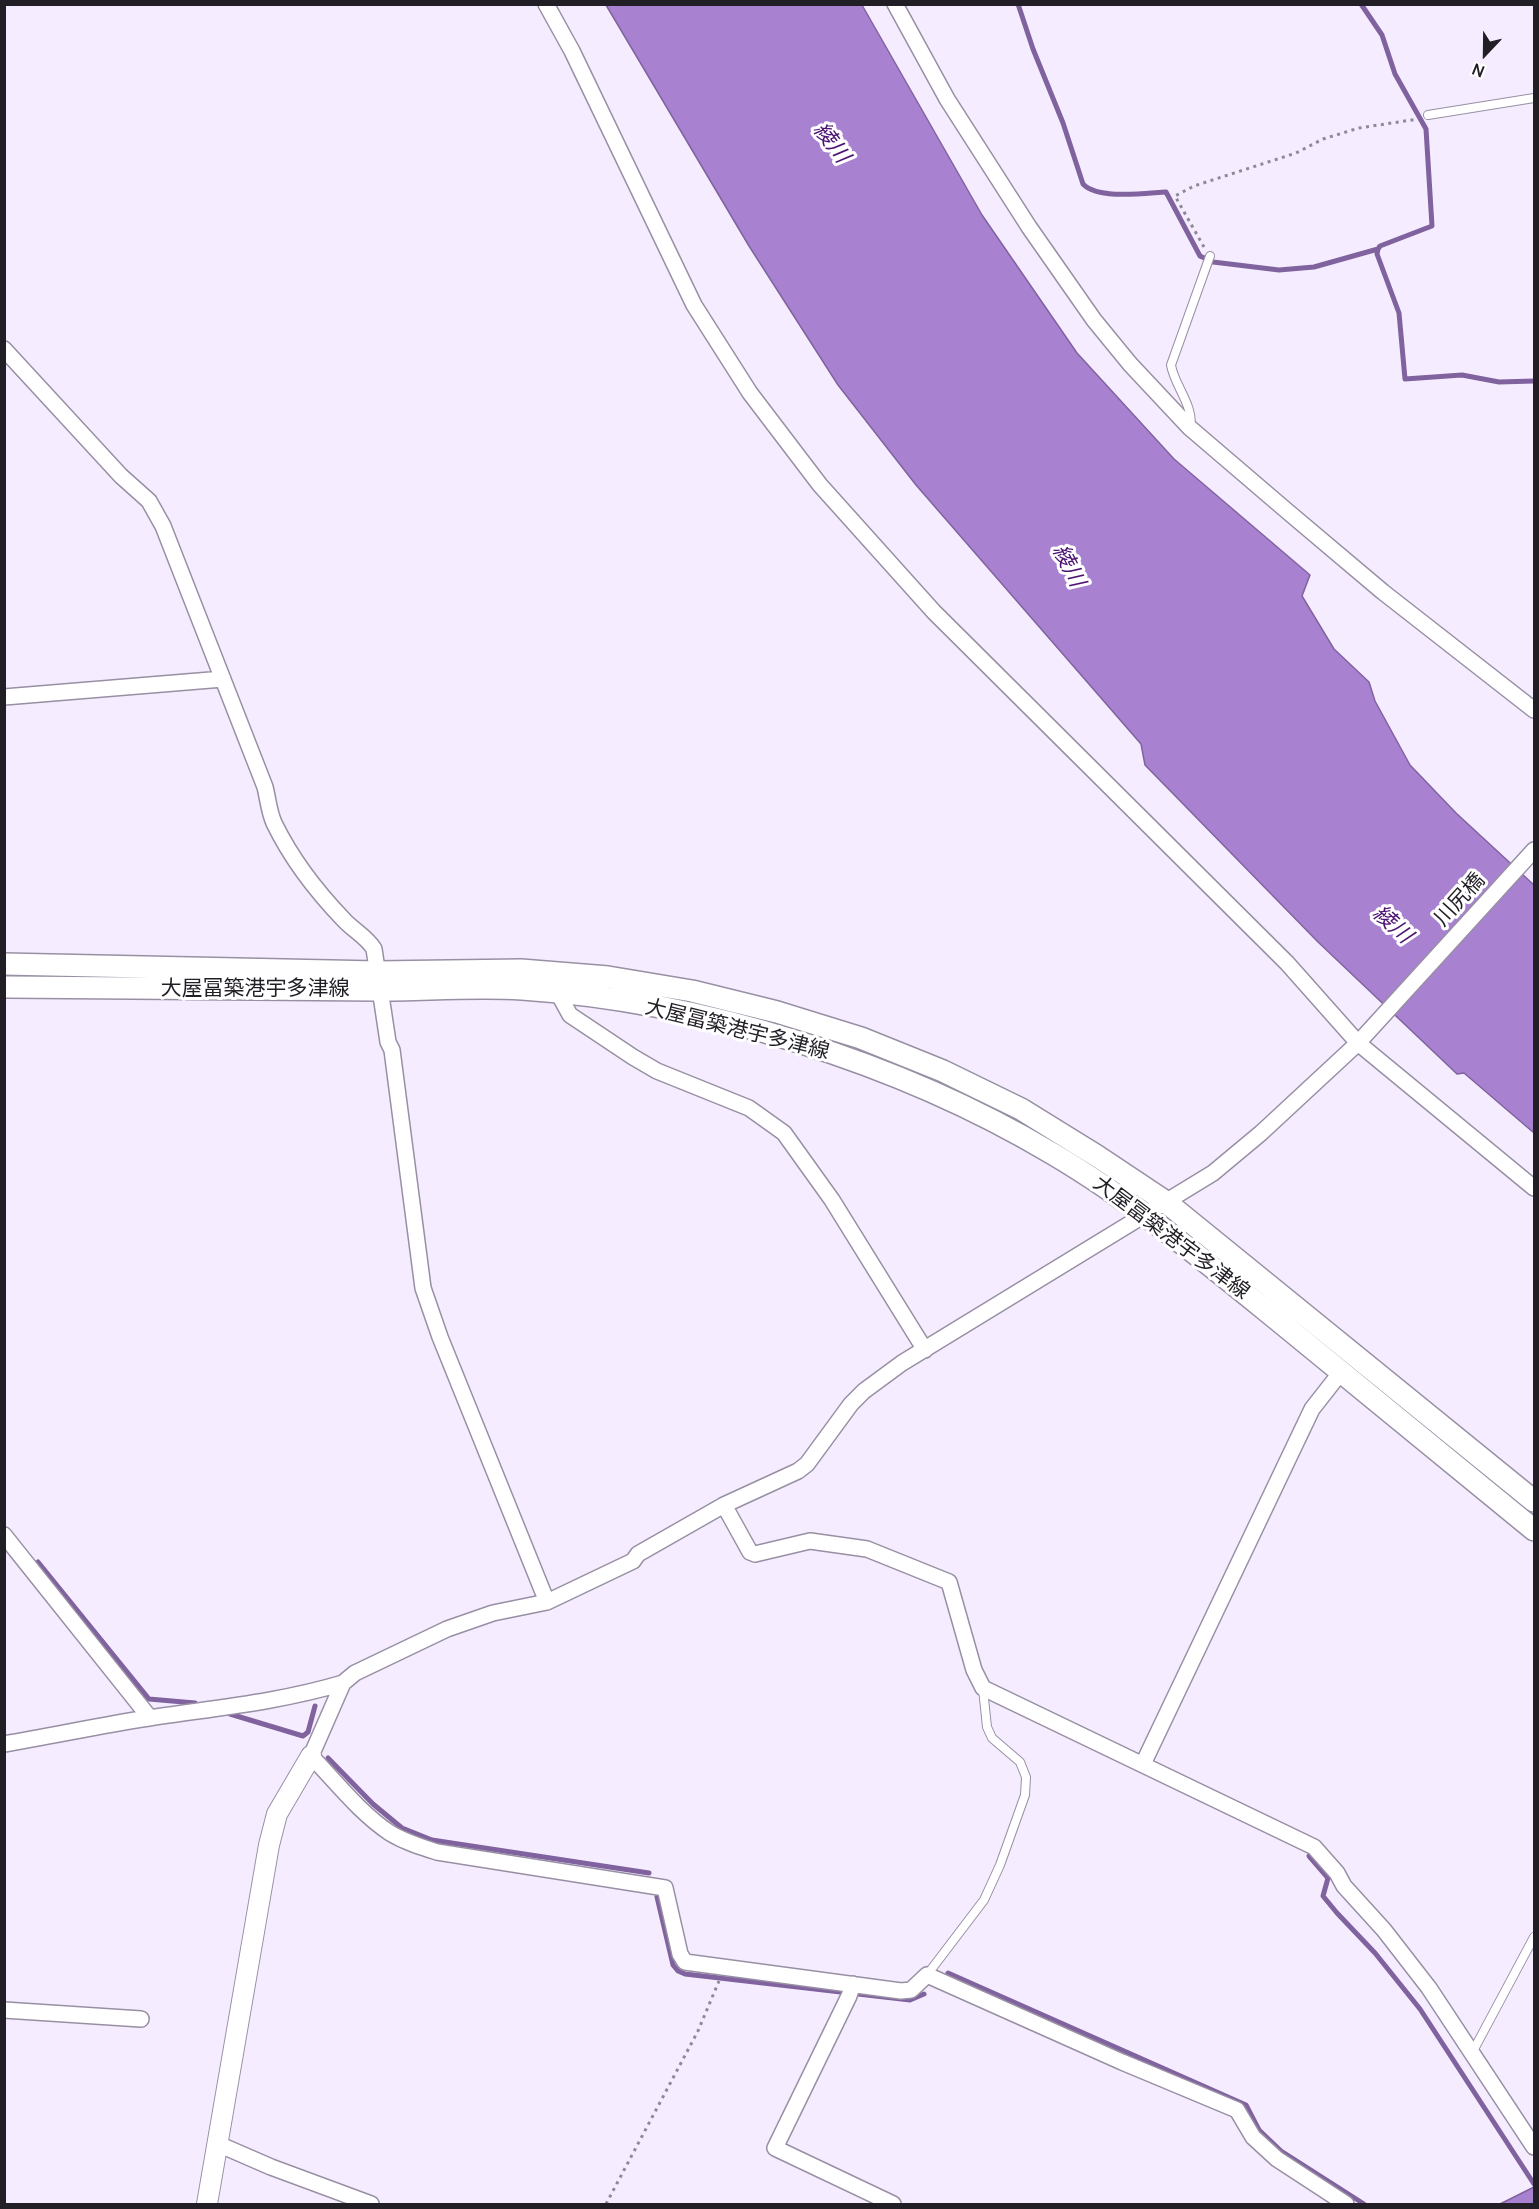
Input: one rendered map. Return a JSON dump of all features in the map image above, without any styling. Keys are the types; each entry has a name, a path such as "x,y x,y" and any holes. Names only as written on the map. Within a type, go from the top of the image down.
{"main road":[{"name":"大屋冨築港宇多津線","path":"4,964 520,988 605,998 687,1014 769,1033 854,1060 938,1094 1004,1127 1052,1153 1146,1215 1534,1530"},
{"name":"大屋冨築港宇多津線","path":"4,987 379,981 522,970 608,977 692,991 777,1012 861,1038 943,1071 1021,1110 1166,1202 1534,1502"}],"street":[{"path":"546,4 572,51 694,305 750,393 820,485 934,612 1363,1038 1534,1188"},
{"path":"895,4 947,99 1029,227 1094,320 1130,364 1190,428 1383,592 1534,710"},
{"path":"4,349 121,476 149,501 163,525 265,787 273,821 290,851 332,906 374,949 388,1042 392,1050 423,1288 440,1337 547,1602"},
{"path":"4,697 223,679"},
{"name":"川尻橋","path":"4,1744 314,1692 343,1683 355,1673 447,1629 493,1613 547,1602 633,1561 638,1554 724,1504 798,1471 807,1464 851,1404 864,1391 902,1363 1213,1173 1261,1133 1363,1038 1534,850"},
{"path":"558,993 570,1015 633,1057 657,1071 749,1108 784,1133 832,1200 925,1350"},
{"path":"1143,1764 1312,1409 1341,1372"},
{"path":"724,1504 750,1552 755,1554 810,1541 867,1549 949,1582 974,1670 983,1688 1314,1847 1337,1873 1344,1886 1384,1930 1428,1988 1534,2147"},
{"path":"4,1535 150,1718"},
{"path":"207,2205 269,1845 277,1814 311,1756 343,1683"},
{"path":"311,1756 352,1801 390,1833 416,1846 438,1852 664,1888 680,1954 685,1962 851,1990 911,1990 927,1975 1122,2062 1237,2110 1253,2137 1277,2159 1346,2205"},
{"path":"851,1990 775,2148 893,2205"},
{"path":"4,2010 141,2019"},
{"path":"218,2144 371,2205"}],"lane":[{"path":"1428,115 1534,98"},
{"path":"1190,428 1192,419 1172,374 1171,364 1209,259"},
{"path":"927,1975 984,1900 1000,1865 1025,1795 1026,1777 1020,1762 992,1738 987,1727 983,1688"},
{"path":"1472,2054 1534,1937"}],"path":[{"path":"1209,259 1175,196 1194,186 1296,153 1332,136 1359,128 1418,119"},
{"path":"606,2205 698,2031 719,1980"}],"water":[{"name":"綾川","path":"606,5 862,5 982,215 1077,353 1174,459 1310,575 1302,596 1334,649 1369,682 1375,701 1410,765 1456,813 1534,885 1534,1133 1464,1073 1457,1074 1318,942 1145,765 1141,744 916,485 838,385 749,246"},
{"path":"1534,2187 1534,2204 1500,2204"}],"waterway":[{"path":"1018,4 1033,49 1063,123 1083,184 1090,189 1111,194 1166,192 1200,256 1213,262 1279,270 1314,267 1378,249 1380,246 1432,226 1426,129 1395,74 1382,35 1361,4"},
{"path":"1378,249 1377,254 1399,313 1405,379 1462,375 1499,382 1534,381"},
{"path":"38,1562 149,1699 195,1703"},
{"path":"230,1714 303,1736 308,1732 315,1706"},
{"path":"328,1758 373,1804 402,1828 432,1840 649,1873"},
{"path":"1309,1856 1328,1878 1323,1896 1375,1953 1420,2009 1534,2184"},
{"path":"657,1897 673,1965 685,1974 910,2000 924,1994"},
{"path":"948,1973 1246,2105 1259,2130 1281,2151 1364,2204"}]}
